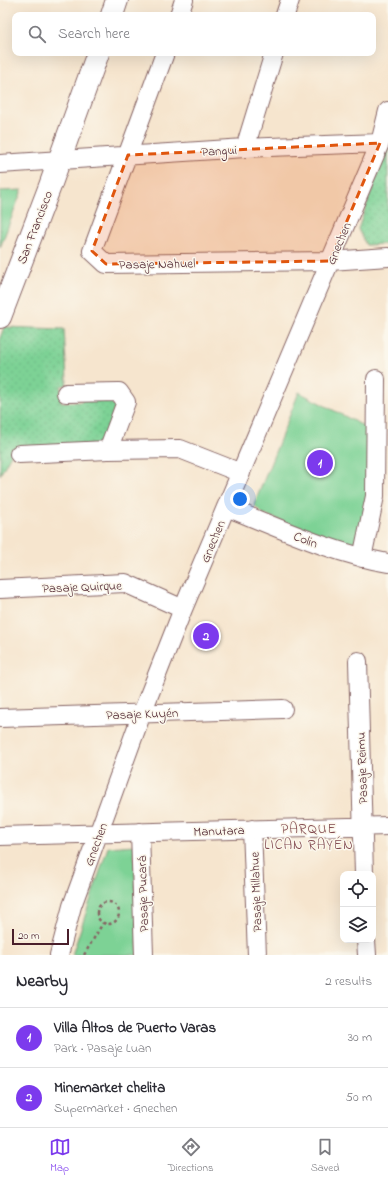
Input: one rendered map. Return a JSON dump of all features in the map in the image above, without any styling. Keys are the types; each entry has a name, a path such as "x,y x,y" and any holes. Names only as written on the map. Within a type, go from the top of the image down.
{"main road":[{"path":"113,12 117,0"},
{"name":"San Francisco","path":"0,317 97,56"}],"street":[{"path":"180,12 184,0"},
{"path":"286,12 290,0"},
{"path":"128,155 164,56"},
{"path":"245,148 273,56"},
{"name":"Pangui","path":"0,164 245,148 385,128"},
{"name":"Gnechen","path":"59,955 72,906 142,713 183,609 385,128"},
{"name":"Pasaje Nahuel","path":"128,155 92,251 106,264 330,261"},
{"path":"330,261 388,257"},
{"path":"362,558 374,496 376,379"},
{"path":"66,393 119,392 126,402 108,450"},
{"path":"19,454 108,450 180,449 241,472"},
{"name":"Colin","path":"226,506 306,539 362,558 388,563"},
{"name":"Pasaje Quirque","path":"0,589 125,583 183,609"},
{"name":"Pasaje Reimu","path":"358,661 364,871"},
{"name":"Pasaje Kuyén","path":"0,718 283,709"},
{"name":"Manutara","path":"0,836 388,826"},
{"name":"Pasaje Millahue","path":"252,829 257,955"},
{"name":"Pasaje Pucará","path":"140,832 144,955"},
{"path":"366,943 367,955"}],"path":[{"path":"108,902 115,905 119,911 118,918 110,924 103,923 98,914 100,908 108,902"},
{"path":"84,955 103,923"}],"highlighted area":[{"path":"380,143 330,261 106,264 92,251 128,155"}],"green space":[{"path":"388,145 388,244 366,245 358,229"},
{"path":"22,190 0,248 0,191"},
{"path":"4,327 64,329 67,380 66,385 61,386 61,402 81,402 83,398 109,398 115,406 106,437 96,445 14,449 0,475 0,338"},
{"path":"299,392 369,429 369,496 358,545 345,545 263,514 254,505"},
{"path":"134,845 138,955 72,955 108,847"}],"place":[{"name":"Villa Altos de Puerto Varas","path":"320,463"},
{"name":"Minemarket chelita","path":"206,636"}],"district":[{"name":"PARQUE LICAN RAYÉN","path":"309,836"}]}
